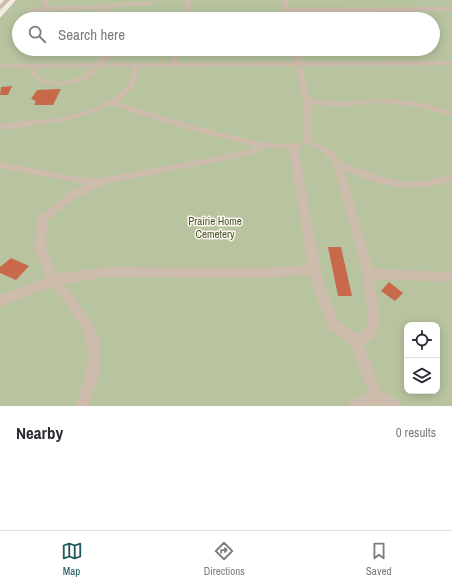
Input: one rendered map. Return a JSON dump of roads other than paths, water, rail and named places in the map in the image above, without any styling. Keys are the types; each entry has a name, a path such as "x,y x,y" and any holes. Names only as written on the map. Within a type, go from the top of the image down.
{"street":[{"path":"0,8 8,0"},
{"path":"45,8 46,0"},
{"path":"185,12 188,0"},
{"path":"284,0 287,10 452,9"},
{"path":"31,12 36,9 45,8 89,8 150,3"},
{"path":"100,12 109,7"},
{"path":"89,8 96,12"},
{"path":"33,65 33,73 38,79 55,83 77,80 88,76 99,65 104,56"},
{"path":"107,56 125,65"},
{"path":"174,65 176,56"},
{"path":"296,56 306,101 307,142"},
{"path":"0,66 452,63"},
{"path":"0,127 9,124 47,122 96,109 118,99 131,87 135,65"},
{"path":"306,101 328,104 398,101 432,107 452,114"},
{"path":"111,102 204,132 263,146 293,146 307,142 326,150 340,165 389,184 415,186 431,184 452,178"},
{"path":"0,165 83,181 103,181 252,152 263,146"},
{"path":"293,146 317,282 334,326 356,341 376,396 395,406"},
{"path":"340,165 369,274 374,322 368,335 356,341"},
{"path":"82,406 93,372 93,340 85,322 54,280 40,249 42,219 71,196 103,181"},
{"path":"0,300 54,280 104,272 260,273 315,270"},
{"path":"369,274 452,277"},
{"path":"355,406 376,396"}],"park label":[{"name":"Prairie Home Cemetery","path":"215,227"}]}
